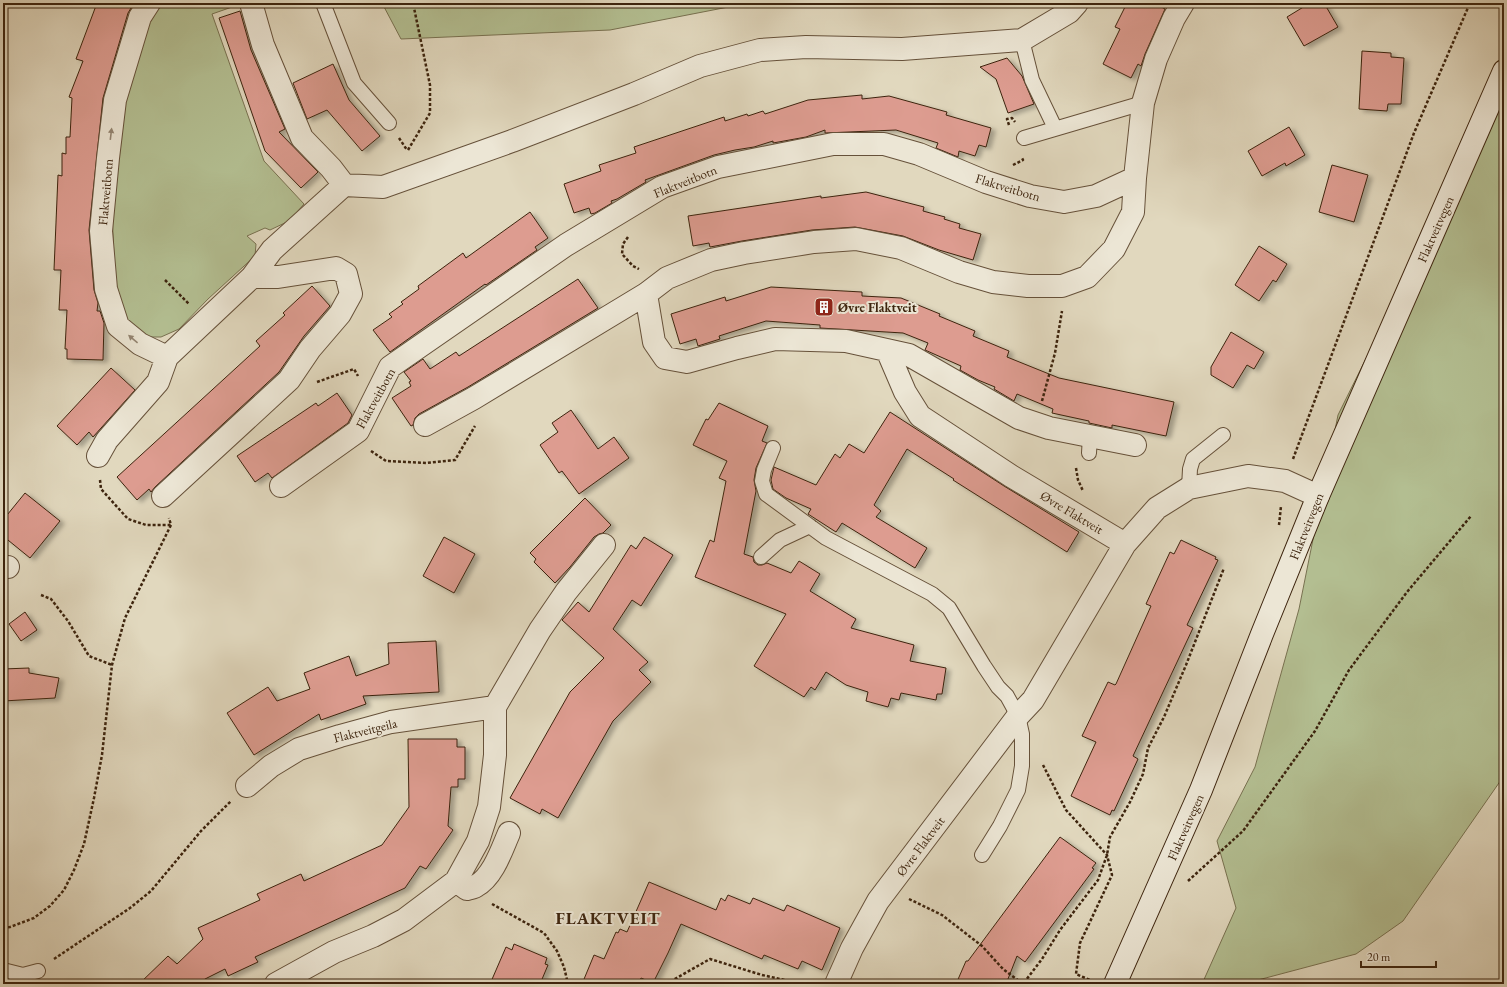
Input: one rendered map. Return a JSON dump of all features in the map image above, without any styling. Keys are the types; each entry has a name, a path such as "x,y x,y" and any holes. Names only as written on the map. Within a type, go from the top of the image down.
{"street":[{"name":"Flaktveitbotn","path":"149,3 140,18 115,100 108,158 102,231 106,289 118,326 140,344 167,357"},
{"path":"250,3 263,45 302,138 344,185"},
{"path":"98,456 107,440 158,382 167,357 252,277 272,250 344,185 383,187 519,138 634,94 700,66 760,50 806,46 902,49 1022,40 1068,12 1077,3"},
{"path":"425,424 474,398 646,294 667,278 711,260 744,253 814,242 856,238 901,248 959,272 993,282 1028,286 1062,286 1087,277 1114,249 1133,212 1134,178 1142,103 1156,59 1174,18 1183,3"},
{"name":"Flaktveitvegen","path":"1115,984 1201,790 1318,496 1504,71"},
{"name":"Flaktveitbotn","path":"281,486 358,431 390,367 566,245 662,188 718,167 833,144 884,144 919,154 986,182 1030,196 1064,202 1096,196 1134,178"},
{"path":"163,496 289,380 310,349 340,314 351,294 346,274 336,268 278,276 252,277"},
{"path":"646,294 654,342 665,358 687,362 775,339 846,342 909,355 1019,418 1084,441 1135,445"},
{"name":"Øvre Flaktveit","path":"887,350 905,392 920,416 1011,476 1125,544"},
{"name":"Øvre Flaktveit","path":"836,984 852,948 878,901 1018,716 1033,700 1125,544 1157,508 1189,488 1248,476 1285,481 1318,496"},
{"path":"276,984 334,952 373,936 404,920 456,881 478,841 489,807 495,755 495,707 540,630 566,592 604,544"},
{"name":"Flaktveitgeila","path":"247,786 271,766 300,749 340,736 391,722 495,707"},
{"path":"456,881 467,888 476,887 487,877 496,862 509,833"}],"lane":[{"path":"323,3 354,84 389,123"},
{"path":"1022,40 1032,80 1056,128"},
{"path":"1024,138 1142,103"},
{"path":"1189,488 1190,468 1193,459 1223,435"},
{"path":"773,448 764,470 762,481 766,494 838,545 932,594 949,608 984,666 998,687 1007,696 1018,716 1022,734 1022,766 1018,790 1000,826 982,855"},
{"path":"761,557 780,540 810,526"},
{"path":"3,970 23,975 38,971"}],"path":[{"path":"402,155 408,150 430,112 430,85 413,3"},
{"path":"1285,481 1414,133 1470,3"},
{"path":"389,123 408,150"},
{"path":"632,231 623,244 622,254 633,266 652,274 667,278"},
{"path":"165,280 205,320"},
{"path":"1041,406 1055,353 1062,311 1062,286"},
{"path":"310,349 313,361 312,379 317,383 354,369 360,378 370,407"},
{"path":"1084,441 1076,467 1078,480 1083,489 1086,520"},
{"path":"98,456 101,489 128,519 146,525 171,525"},
{"path":"3,928 34,918 50,906 64,890 84,844 102,755 112,665 125,618 171,525 163,496"},
{"path":"1188,881 1243,831 1315,730 1349,670 1407,592 1471,516"},
{"path":"887,889 942,915 982,946 1003,969 1023,984 1042,959 1060,930 1098,880 1107,856 1110,837 1130,802 1143,774 1148,748 1164,717 1178,684 1224,568"},
{"path":"41,595 51,599 68,621 89,656 112,665"},
{"path":"1042,763 1066,810 1107,856 1112,875 1080,943 1076,974 1090,980"},
{"path":"38,971 130,908 152,891 201,831 247,786"},
{"path":"487,901 544,933 557,951 564,967 568,984"},
{"path":"666,984 710,960 762,975 803,984"}],"green space":[{"path":"159,3 231,3 232,7 212,14 264,161 304,204 289,221 270,230 265,228 247,236 256,244 255,256 208,299 179,329 161,337 141,337 125,319 115,279 112,214 123,105 146,28"},
{"path":"382,3 749,3 610,30 401,39"},
{"path":"1504,80 1504,780 1501,780 1403,921 1356,954 1243,984 1202,984 1236,908 1217,841 1255,767 1299,609 1338,415"}],"building":[{"path":"97,3 134,3 128,13 103,98 89,230 94,290 98,303 97,311 100,311 104,323 103,360 67,359 67,349 65,349 67,310 59,310 61,270 54,270 58,175 62,176 62,153 66,154 66,137 70,137 72,98 69,97 83,61 76,59"},
{"path":"1127,3 1154,3 1165,9 1141,66 1138,64 1131,78 1103,64 1120,29 1115,27"},
{"path":"1310,3 1324,3 1338,27 1304,46 1287,17"},
{"path":"240,11 251,50 285,129 279,132 318,172 301,188 265,151 219,18"},
{"path":"1362,51 1391,53 1391,57 1404,58 1401,104 1388,104 1387,111 1359,109"},
{"path":"1007,58 1022,76 1034,104 1008,113 996,79 980,67"},
{"path":"333,64 349,100 380,136 362,151 327,110 307,119 293,83"},
{"path":"862,95 862,99 889,96 947,112 946,115 991,128 986,147 979,145 975,156 959,151 958,157 936,148 938,143 896,130 825,133 825,130 806,137 773,143 773,141 754,147 714,155 645,180 646,182 611,201 612,203 595,213 591,214 589,208 574,213 564,184 601,171 599,165 636,153 634,147 724,117 725,121 763,111 765,114 808,100"},
{"path":"1289,127 1305,155 1286,166 1285,163 1262,176 1248,151"},
{"path":"1332,165 1368,175 1354,222 1319,212"},
{"path":"866,192 924,207 923,211 945,217 944,219 960,224 959,228 981,234 973,260 939,250 903,236 855,227 812,230 710,247 709,243 693,246 688,216 821,196 821,198"},
{"path":"530,212 548,238 535,247 537,250 486,285 485,284 390,352 373,330 392,317 389,314 403,304 401,302 419,289 418,286 463,253 466,258"},
{"path":"1259,246 1287,264 1276,282 1273,280 1259,301 1235,285"},
{"path":"578,279 598,308 468,387 419,414 411,426 392,398 411,386 409,382 411,381 404,372 423,359 430,369 456,352 459,356"},
{"path":"312,286 330,306 304,336 279,372 151,492 149,489 137,500 117,477 260,346 256,341 285,315 283,313"},
{"path":"771,287 862,292 862,296 901,298 940,314 939,316 975,331 973,336 1009,351 1007,357 1059,378 1174,402 1166,436 1112,425 1112,428 1089,423 1089,421 1052,413 1053,409 1017,394 1014,401 994,389 995,387 960,370 961,366 925,350 928,343 903,333 820,328 820,325 766,321 719,336 720,339 698,346 696,339 680,344 671,314 725,297 726,301"},
{"path":"1231,332 1264,352 1254,369 1247,365 1233,388 1211,375 1211,367"},
{"path":"111,368 135,390 93,437 89,432 77,445 57,426"},
{"path":"337,393 352,415 348,423 272,478 268,473 255,482 237,456 316,403 318,406"},
{"path":"719,403 768,426 762,441 767,443 756,468 754,480 756,491 744,554 753,557 754,562 758,565 767,563 791,573 799,561 820,574 810,591 856,619 851,628 914,645 910,661 946,668 942,694 937,694 936,700 901,693 899,700 891,698 888,707 866,701 868,692 846,685 826,672 815,690 811,687 804,697 754,666 786,614 695,577 710,540 714,542 726,481 719,478 727,461 693,445 706,419 708,420"},
{"path":"571,410 598,449 614,437 629,458 579,494 562,471 559,473 540,445 558,432 552,423"},
{"path":"890,412 1004,486 1079,532 1067,552 907,449 874,505 881,511 876,517 927,548 915,568 842,523 836,532 808,514 811,509 786,498 773,489 771,480 774,467 816,485 835,454 840,458 849,444 864,453"},
{"path":"25,493 60,521 30,558 3,536 3,520"},
{"path":"585,498 611,525 603,533 594,537 555,583 534,562 536,559 530,553"},
{"path":"444,537 475,554 454,593 423,576"},
{"path":"644,537 673,555 641,606 632,600 613,629 648,662 639,670 651,682 613,721 558,818 542,809 540,814 510,798 570,692 604,658 562,620 578,602 589,612 631,545 636,549"},
{"path":"1181,540 1216,557 1215,559 1218,560 1187,625 1193,628 1133,756 1138,759 1114,811 1112,810 1110,815 1071,796 1096,742 1082,736 1108,682 1115,685 1116,684 1151,606 1146,604 1170,552 1174,554"},
{"path":"25,612 37,630 21,641 9,624"},
{"path":"436,641 439,692 363,696 366,704 321,720 319,714 254,755 227,713 268,687 277,701 310,689 304,673 349,656 356,676 389,664 388,643"},
{"path":"29,668 29,673 59,678 55,698 3,701 3,669"},
{"path":"408,739 457,739 457,747 465,747 465,779 458,779 458,787 451,787 448,826 453,830 426,869 420,866 405,888 255,957 258,962 228,976 225,969 205,979 199,984 139,984 168,956 177,964 203,939 198,928 260,900 257,894 301,874 304,881 382,845 409,807"},
{"path":"1060,837 1096,863 1092,868 1094,869 1025,962 1017,956 1006,984 956,984 966,961 968,961"},
{"path":"649,882 716,910 721,898 725,901 728,895 750,904 753,898 784,911 787,905 840,928 822,970 802,961 798,969 764,955 762,959 681,924 653,983 641,978 638,984 582,984 594,955 604,959 616,932 618,933 620,929 627,932"},
{"path":"514,944 547,958 545,964 548,965 540,984 490,984 506,947 512,950"}],"place":[{"name":"Øvre Flaktveit","path":"824,307"}],"district":[{"name":"FLAKTVEIT","path":"608,918"}]}
